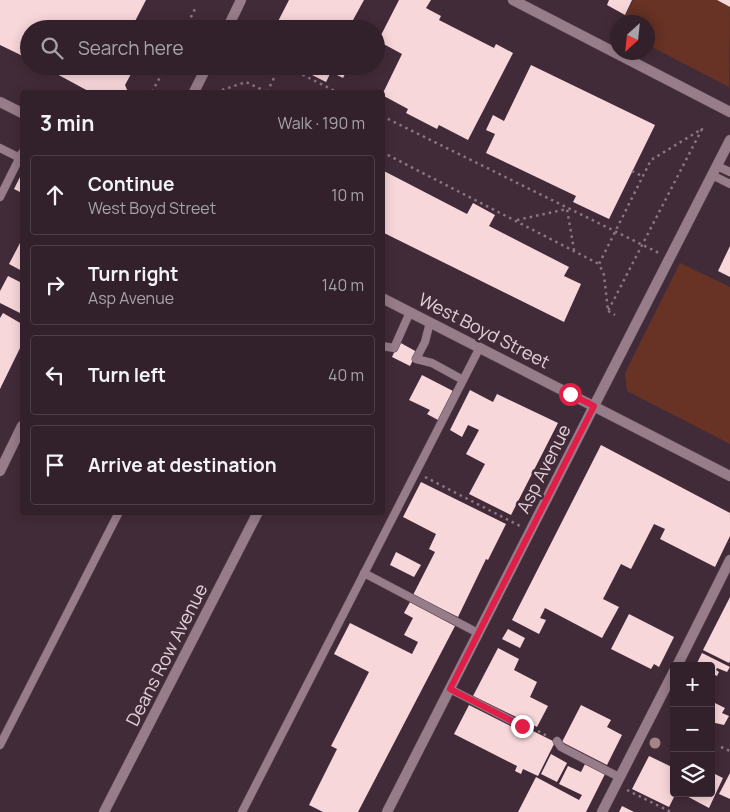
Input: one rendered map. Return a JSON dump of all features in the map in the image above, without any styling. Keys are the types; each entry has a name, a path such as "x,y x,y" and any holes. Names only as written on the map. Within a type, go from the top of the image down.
{"street":[{"path":"231,20 241,0"},
{"path":"513,0 730,112"},
{"path":"195,90 202,75"},
{"path":"0,102 20,112"},
{"name":"Asp Avenue","path":"387,812 730,140"},
{"name":"West Boyd Street","path":"385,300 730,476"},
{"path":"0,470 20,430"},
{"name":"Deans Row Avenue","path":"104,812 256,515"},
{"path":"678,662 730,560"},
{"path":"602,812 670,679"}],"lane":[{"path":"0,148 20,155"},
{"path":"0,197 20,157"},
{"path":"715,170 730,172"},
{"path":"715,170 730,184"},
{"path":"385,346 394,348 410,312"},
{"path":"430,322 425,342 416,359 432,363 464,380"},
{"path":"242,812 480,347"},
{"path":"0,745 117,515"},
{"path":"364,573 478,633"},
{"path":"450,689 522,726 529,727"},
{"path":"557,741 561,747 618,781"}],"path":[{"path":"190,20 195,10"},
{"path":"153,90 161,75"},
{"path":"268,90 276,75"},
{"path":"301,75 328,90"},
{"path":"222,90 246,82 263,90"},
{"path":"385,118 567,209 670,258"},
{"path":"599,264 651,160 702,129 608,311"},
{"path":"385,154 599,264 604,276 608,311"},
{"path":"632,172 642,176"},
{"path":"516,220 567,209"},
{"path":"567,209 574,250"},
{"path":"608,311 616,315"},
{"path":"416,472 530,531"},
{"path":"529,727 557,741"},
{"path":"721,747 730,751"},
{"path":"618,781 671,812"}],"shaded area":[{"path":"633,0 717,0 730,6 729,87 655,49 655,15 626,15"},
{"path":"680,263 730,287 730,444 627,391 625,373"}],"building":[{"path":"0,0 146,0 136,20 20,20 20,55 0,45"},
{"path":"289,0 364,0 353,20 279,20"},
{"path":"399,0 431,0 426,8 441,16 439,20 494,48 496,44 513,53 468,140 439,125 437,129 406,113 408,109 385,97 384,90 402,54 385,45 385,27"},
{"path":"609,0 632,0 625,15 607,5"},
{"path":"717,0 730,0 730,7"},
{"path":"531,65 655,125 609,219 573,202 576,196 486,153 495,134 486,130 493,115 504,121"},
{"path":"59,75 130,75 125,85 127,90 86,90"},
{"path":"312,75 330,75 326,82"},
{"path":"385,172 467,214 473,203 495,215 489,226 569,267 564,276 581,284 564,322 385,233"},
{"path":"20,177 20,192 14,189"},
{"path":"20,243 20,270 9,264"},
{"path":"730,246 730,277 718,271"},
{"path":"8,276 20,282 20,313 0,303 0,291"},
{"path":"3,313 20,323 20,348 0,389 0,318"},
{"path":"399,342 417,352 410,366 392,357"},
{"path":"422,375 453,391 438,420 427,414 430,410 409,400"},
{"path":"470,390 493,402 497,394 558,423 511,515 469,494 485,464 466,454 479,430 468,425 462,437 450,430"},
{"path":"601,445 730,513 730,536 715,567 660,539 665,529 654,524 631,569 621,564 603,599 619,607 602,638 545,608 540,618 546,620 539,634 512,620"},
{"path":"421,482 506,524 488,560 486,559 458,617 413,595 435,552 429,549 436,534 403,517"},
{"path":"396,552 421,565 414,577 390,565"},
{"path":"730,597 730,661 729,663 703,650"},
{"path":"410,602 455,626 358,812 323,812 309,805 337,749 331,746 369,672 334,654 350,623 412,654 418,642 404,635 413,618 404,613"},
{"path":"629,614 674,637 659,667 654,664 651,669 611,649"},
{"path":"508,629 525,638 520,648 502,639"},
{"path":"498,648 519,659 514,670 537,682 530,697 548,706 537,727 473,696"},
{"path":"702,653 730,667 727,672 717,668 716,670 719,672 717,676 715,675 715,662 698,662"},
{"path":"715,703 725,708 722,713 729,716 724,725 715,723"},
{"path":"469,705 526,734 529,729 555,742 538,776 523,769 521,774 515,771 517,766 454,734"},
{"path":"581,705 611,720 607,727 622,735 607,765 562,742"},
{"path":"551,754 567,763 557,782 541,774"},
{"path":"649,756 670,766 670,797 674,797 669,807 632,789"},
{"path":"585,764 605,774 586,812 518,812 536,777 579,800 582,795 559,784 568,766 581,772"},
{"path":"730,773 730,799 719,794"},
{"path":"715,774 723,778 715,795"},
{"path":"688,797 714,797 709,808"},
{"path":"622,806 634,812 619,812"}],"route":[{"path":"522,726 450,689 594,406 570,394"}]}
